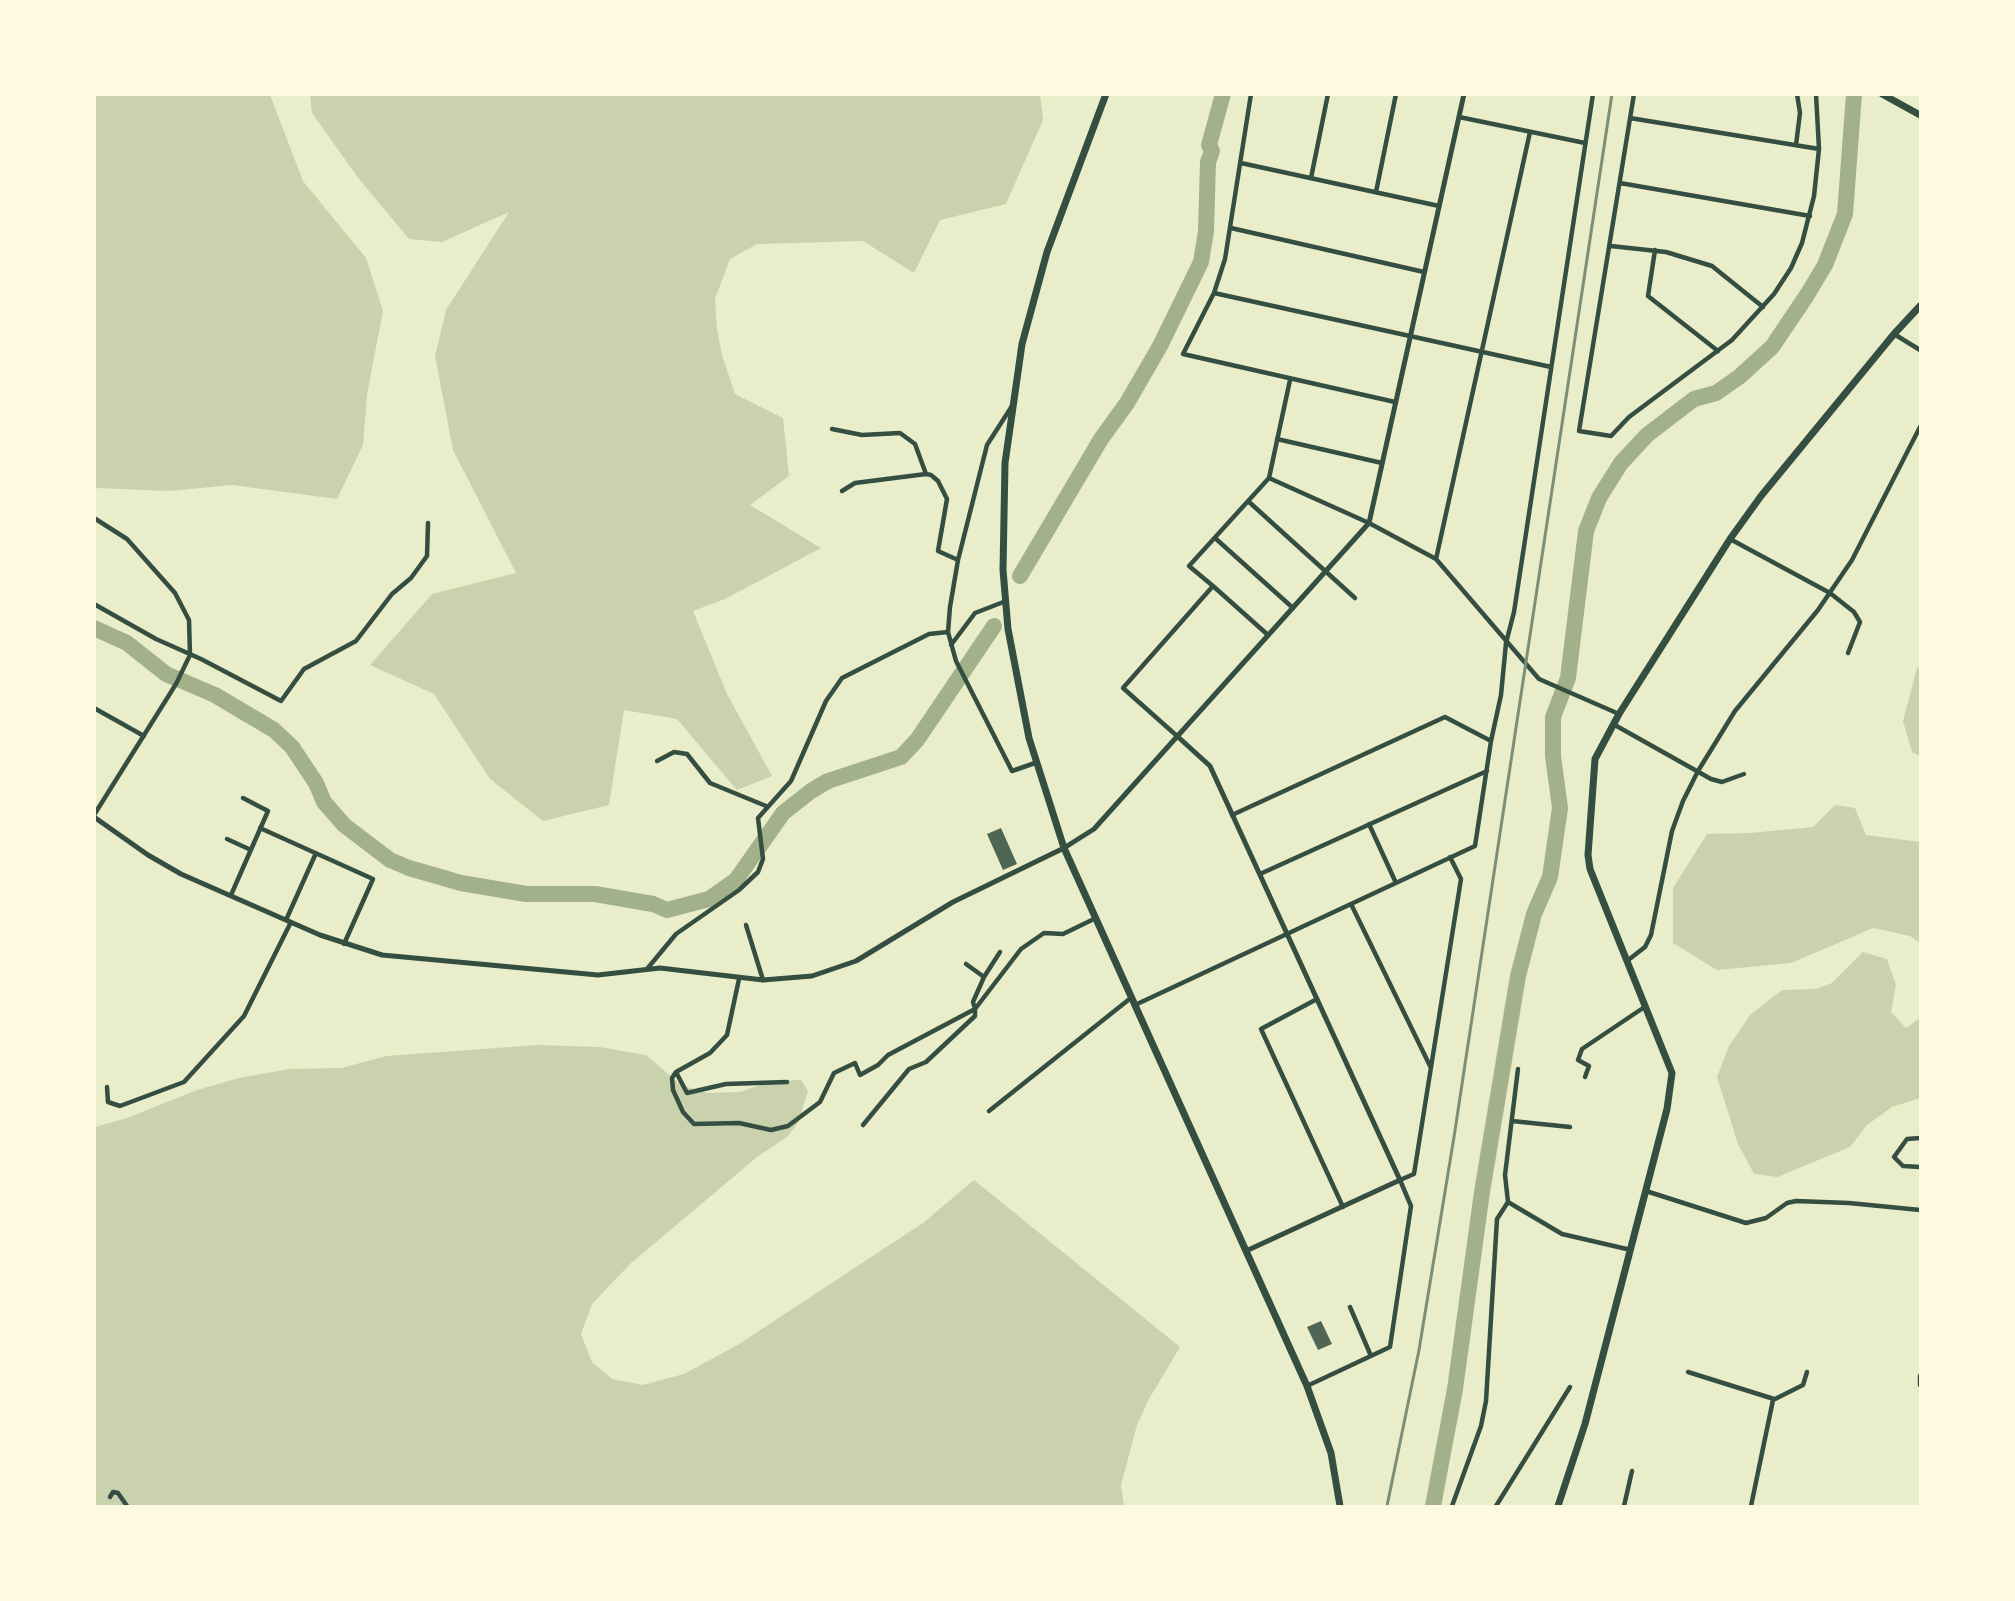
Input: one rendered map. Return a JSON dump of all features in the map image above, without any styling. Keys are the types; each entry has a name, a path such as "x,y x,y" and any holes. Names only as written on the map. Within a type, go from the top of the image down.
{"main road":[{"path":"1106,94 1035,291 1022,344 1012,406 1005,463 1003,506 1006,602 1021,702 1035,763 1064,848 1307,1386 1331,1453 1340,1506"},
{"path":"1882,94 1920,115"},
{"path":"1558,1506 1585,1424 1631,1250 1667,1109 1672,1073 1596,887 1588,855 1592,771 1598,749 1730,539 1761,496 1894,334 1920,306"}],"street":[{"path":"1251,94 1225,259 1214,293 1183,354 1395,402"},
{"path":"1311,178 1329,94"},
{"path":"1376,192 1396,94"},
{"path":"94,518 127,539 175,593 189,620 190,655 180,677 94,816 163,864 344,944 407,959 586,974 675,969 739,979 763,980 812,976 856,961 953,902 1064,848 1094,830 1369,523 1464,94"},
{"path":"1135,1005 1475,846 1491,741 1501,695 1506,643 1514,612 1593,94"},
{"path":"1634,94 1580,431 1611,436 1629,417 1718,351 1763,307 1791,268 1810,216 1819,149 1816,94"},
{"path":"1796,145 1800,113 1797,94"},
{"path":"1459,117 1585,143"},
{"path":"1630,118 1819,149"},
{"path":"1436,559 1530,132"},
{"path":"1240,163 1439,206"},
{"path":"1620,183 1810,216"},
{"path":"1231,228 1424,272"},
{"path":"1611,246 1655,250 1712,266 1763,307"},
{"path":"1655,250 1648,296 1718,351"},
{"path":"1214,293 1551,367"},
{"path":"1894,334 1920,350"},
{"path":"1268,635 1190,566 1269,478 1290,380"},
{"path":"1012,406 987,445 958,560 948,632 957,661 1012,771 1035,763"},
{"path":"1627,961 1645,947 1651,936 1672,831 1683,801 1698,771 1735,711 1830,593 1861,543 1920,427"},
{"path":"832,429 862,435 900,433 915,444 926,474"},
{"path":"1277,439 1382,463"},
{"path":"842,491 855,483 926,474 938,481 947,499 938,551 958,560"},
{"path":"1269,478 1369,523 1436,559 1525,666 1545,683 1619,714"},
{"path":"1248,501 1355,598"},
{"path":"94,604 281,701 304,669 356,641 396,589 411,578 427,556 428,523"},
{"path":"1215,538 1293,608"},
{"path":"1730,539 1830,593 1854,612 1860,622 1848,653"},
{"path":"1212,586 1124,688 1210,766 1411,1206 1390,1347 1307,1386"},
{"path":"951,645 975,613 1006,602"},
{"path":"647,969 675,934 753,879 761,866 762,852 758,818 766,806 791,781 826,701 842,678 929,634 948,632"},
{"path":"94,708 144,736"},
{"path":"1232,815 1446,717 1491,741"},
{"path":"1613,724 1711,779 1722,782 1744,774"},
{"path":"657,761 674,752 687,754 710,783 766,806"},
{"path":"1260,874 1487,771"},
{"path":"231,896 268,811 243,798"},
{"path":"1370,824 1396,883"},
{"path":"260,828 373,879 344,944"},
{"path":"226,839 251,850"},
{"path":"107,1087 108,1102 120,1106 184,1082 244,1016 288,921 316,853"},
{"path":"1246,1251 1414,1174 1461,879 1450,857"},
{"path":"1351,904 1431,1068"},
{"path":"739,979 727,1035 710,1053 676,1072 672,1078 673,1090 683,1112 694,1124 739,1123 778,1129 788,1126 814,1108 834,1073 855,1063 860,1075 878,1065 888,1055 975,1009 1021,949 1034,939 1044,933 1063,934 1096,918"},
{"path":"746,925 763,980"},
{"path":"863,1125 909,1069 926,1062 975,1016 973,1002 984,977 1000,952"},
{"path":"966,964 984,977"},
{"path":"989,1111 1132,997"},
{"path":"1317,999 1261,1029 1343,1206"},
{"path":"1585,1077 1589,1066 1578,1059 1582,1049 1646,1006"},
{"path":"1452,1506 1481,1426 1486,1401 1497,1219 1508,1202 1504,1175 1518,1069"},
{"path":"676,1072 687,1093 726,1084 787,1082"},
{"path":"1512,1121 1570,1127"},
{"path":"1920,1138 1907,1139 1894,1156 1903,1166 1920,1167"},
{"path":"1646,1191 1746,1223 1766,1218 1787,1203 1796,1201 1849,1203 1920,1210"},
{"path":"1508,1202 1562,1234 1631,1250"},
{"path":"1350,1307 1371,1356"},
{"path":"1689,1372 1774,1399 1803,1385 1807,1372"},
{"path":"1920,1376 1920,1385"},
{"path":"1496,1506 1570,1387"},
{"path":"1751,1506 1774,1399"},
{"path":"1624,1506 1632,1471"},
{"path":"110,1497 113,1492 118,1493 127,1506"}],"green space":[{"path":"94,95 270,95 303,181 366,258 383,311 367,394 363,445 337,499 232,485 169,491 95,488"},
{"path":"310,95 1040,95 1043,120 1006,204 940,220 914,273 863,241 757,244 730,259 715,299 722,355 735,394 783,418 789,476 750,505 821,548 725,599 693,611 727,694 772,776 737,790 677,719 624,710 609,805 543,821 490,779 434,694 370,665 432,594 516,573 453,450 435,356 446,310 509,212 442,242 409,239 359,179 312,113"},
{"path":"1920,666 1920,756 1912,752 1903,721 1917,668"},
{"path":"1835,805 1855,808 1866,835 1920,842 1920,943 1910,936 1873,928 1791,963 1717,970 1673,943 1673,888 1707,834 1750,833 1813,827"},
{"path":"1863,952 1887,959 1896,985 1891,1012 1906,1028 1920,1018 1920,1098 1892,1107 1867,1125 1850,1147 1777,1177 1754,1174 1738,1144 1717,1077 1729,1046 1750,1015 1782,990 1816,989 1832,983"},
{"path":"538,1045 599,1047 646,1055 681,1085 707,1093 740,1092 771,1081 801,1080 808,1091 798,1123 787,1137 757,1157 630,1264 592,1304 581,1334 592,1362 612,1379 643,1385 684,1374 739,1344 923,1223 974,1180 1180,1347 1149,1399 1137,1425 1121,1485 1124,1506 95,1506 95,1127 127,1118 197,1090 239,1078 289,1069 342,1068 386,1056"}],"building":[{"path":"1001,828 1017,864 1003,870 987,834"},
{"path":"1321,1321 1332,1344 1318,1350 1307,1327"}],"waterway":[{"path":"1020,576 1101,439 1127,403 1160,346 1201,262 1206,231 1208,162 1212,151 1209,145 1223,94"},
{"path":"1433,1506 1455,1389 1482,1192 1518,976 1534,914 1550,877 1560,808 1553,756 1553,717 1568,678 1586,531 1599,498 1621,463 1647,435 1694,399 1716,393 1739,377 1772,347 1807,295 1825,265 1845,214 1854,94"},
{"path":"94,628 127,643 166,674 215,695 274,730 292,747 316,783 324,802 344,825 390,860 461,883 526,894 595,894 653,904 667,910 709,899 736,880 783,813 811,791 828,781 901,757 917,740 994,626"}],"railway":[{"path":"1387,1506 1419,1350 1454,1137 1612,94"}]}
